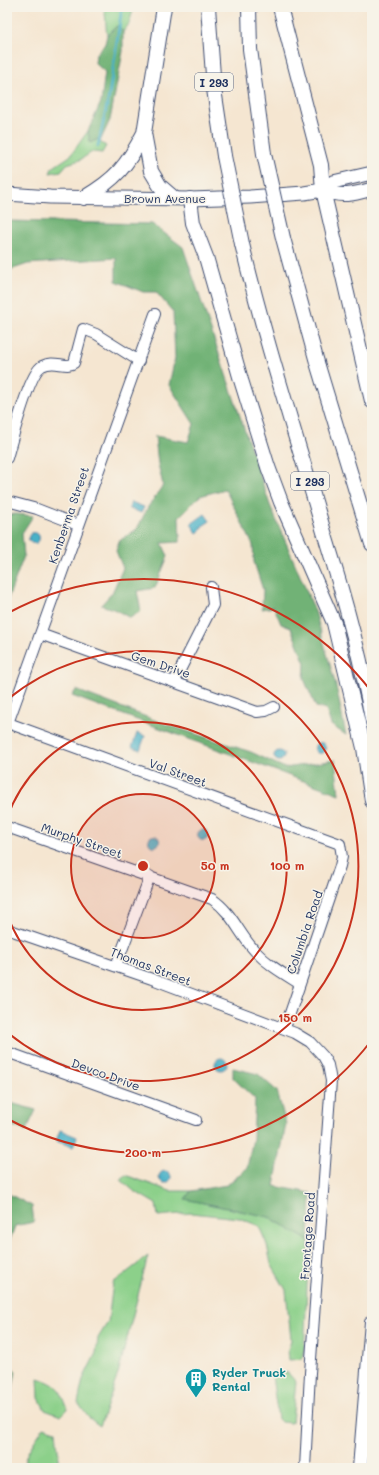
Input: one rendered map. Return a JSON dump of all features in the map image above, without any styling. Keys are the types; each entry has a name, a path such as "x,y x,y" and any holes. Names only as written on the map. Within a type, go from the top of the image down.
{"highway":[{"path":"164,7 144,133 151,171 160,186 174,198"},
{"name":"I 293","path":"208,7 214,89 224,156 242,244 259,314 341,588 365,681 372,719"},
{"path":"249,7 250,49 264,154 283,238 318,366 372,544"},
{"path":"280,7 321,165 323,190 372,401"},
{"path":"84,198 111,181 124,168 144,133"},
{"path":"190,199 193,223 206,257 241,380 268,467 281,502 334,623 364,748 372,801"},
{"path":"360,1468 372,1322"}],"main road":[{"name":"Brown Avenue","path":"7,194 84,198 190,199 250,197 323,190 333,182 372,173"},
{"name":"Brown Avenue","path":"323,190 334,195 340,195 372,189"}],"street":[{"name":"Kenberma Street","path":"7,725 155,314"},
{"path":"7,458 35,372 47,364 58,363 68,366 74,363 83,329 96,334 139,361"},
{"path":"7,501 37,509 78,525"},
{"path":"174,682 213,605 214,599 211,588"},
{"name":"Gem Drive","path":"40,634 257,712 266,711 274,707"},
{"name":"Val Street","path":"7,725 340,844"},
{"name":"Murphy Street","path":"7,827 202,894 221,905 236,922 254,950 271,965 300,984"},
{"name":"Columbia Road","path":"285,1028 340,866 342,857 340,844"},
{"path":"116,966 150,876"},
{"name":"Thomas Street","path":"7,929 116,966 285,1028"},
{"name":"Frontage Road","path":"285,1028 303,1037 318,1050 328,1065 331,1081 310,1365 305,1468"},
{"name":"Devco Drive","path":"7,1052 196,1120"}],"green space":[{"path":"103,7 134,7 129,24 123,32 118,25 107,35"},
{"path":"118,25 123,32 123,51 110,120 102,137 90,143 88,131 101,102 105,72 95,63 96,54 105,44 107,35"},
{"path":"88,131 90,143 102,137 100,142 106,146 102,153 92,152 80,160 67,164 61,171 50,173 52,168 70,156"},
{"path":"7,221 152,224 183,247 270,505 315,611 336,686 346,735 331,725 326,709 316,707 304,679 305,663 291,628 281,624 274,607 262,609 263,590 254,562 253,545 225,489 200,496 179,517 180,542 162,543 168,556 155,588 137,591 141,611 130,618 116,610 101,605 112,593 123,568 116,551 119,541 137,529 148,507 163,485 158,464 155,436 188,442 194,424 169,385 175,358 173,312 156,292 143,292 116,281 116,258 28,264 7,271"},
{"path":"16,514 33,516 22,533 24,556 7,601 7,515"},
{"path":"76,690 165,724 251,752 285,768 335,760 339,794 72,696"},
{"path":"233,1068 258,1074 277,1091 286,1124 274,1186 311,1193 309,1241 269,1217 185,1199 191,1191 227,1185 247,1168 253,1139 255,1099 233,1078"},
{"path":"7,1102 36,1110 26,1131 7,1124"},
{"path":"125,1175 170,1191 191,1191 186,1199 269,1217 309,1241 304,1355 302,1359 289,1360 288,1350 291,1340 286,1290 271,1264 267,1245 259,1226 239,1218 191,1213 158,1216 156,1204 134,1191 121,1180"},
{"path":"7,1193 32,1206 34,1222 15,1226 7,1248"},
{"path":"148,1256 118,1374 100,1426 89,1418 78,1403 83,1379 96,1353 98,1338 108,1322 113,1283"},
{"path":"7,1362 16,1371 7,1419"},
{"path":"274,1372 288,1373 296,1382 292,1422 290,1423 281,1422 278,1419 272,1376"},
{"path":"38,1378 55,1386 61,1392 68,1409 61,1416 45,1410 39,1398"},
{"path":"44,1427 56,1431 60,1468 24,1468 24,1463 28,1452"}],"water":[{"path":"131,502 144,507 141,513 129,508"},
{"path":"205,514 210,521 201,527 202,529 197,533 191,524"},
{"path":"32,533 36,533 38,534 38,542 32,543 29,540 29,536"},
{"path":"137,733 145,736 140,750 132,747"},
{"path":"318,743 322,743 324,744 324,752 318,753 315,750 315,746"},
{"path":"277,751 281,751 283,752 283,760 277,761 274,758 274,754"},
{"path":"201,830 205,830 207,831 207,839 201,840 198,837 198,833"},
{"path":"152,836 156,836 158,837 158,845 152,846 149,843 149,839"},
{"path":"221,1058 225,1060 227,1064 225,1068 221,1070 217,1068 215,1064 217,1060"},
{"path":"60,1130 77,1137 73,1147 56,1141"},
{"path":"165,1171 169,1173 171,1177 169,1181 165,1183 161,1181 159,1177 161,1173"}],"waterway":[{"path":"98,146 109,96 122,7"}],"place":[{"name":"Ryder Truck Rental","path":"196,1398"}]}
